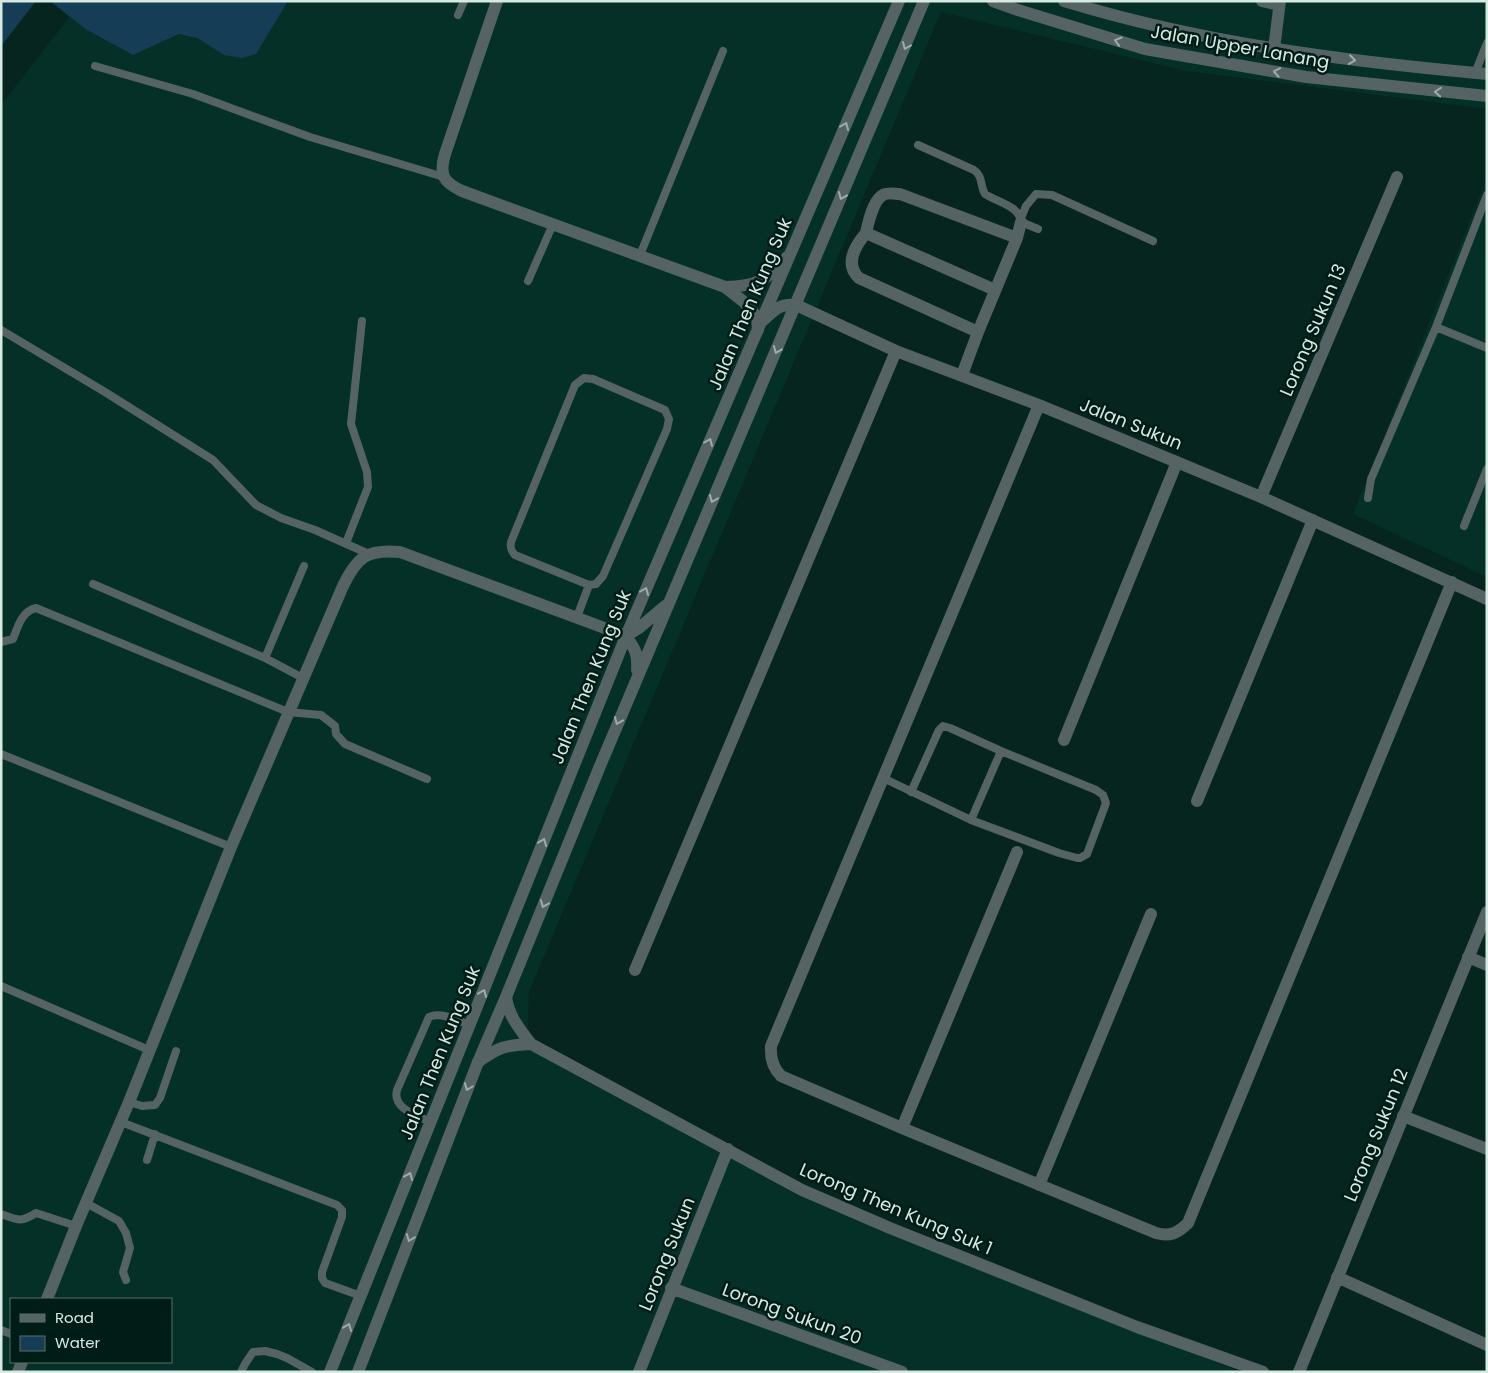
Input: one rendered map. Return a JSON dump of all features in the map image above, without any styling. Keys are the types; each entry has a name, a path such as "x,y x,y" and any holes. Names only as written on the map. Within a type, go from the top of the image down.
{"street":[{"path":"497,1 444,154 442,166 444,177 451,185 462,191 725,287 744,302 757,317 759,326 781,306 787,304 796,305"},
{"name":"Jalan Then Kung Suk","path":"330,1372 626,636 899,1"},
{"path":"358,1372 478,1062 637,676 924,1"},
{"name":"Jalan Upper Lanang","path":"993,1 1145,49 1306,77 1487,96"},
{"name":"Jalan Upper Lanang","path":"1064,1 1096,11 1171,29 1274,49 1481,74"},
{"path":"1262,1 1280,3 1274,49"},
{"name":"Lorong Sukun 13","path":"1261,497 1397,177"},
{"path":"978,332 859,278 853,273 853,254 859,241 866,233 869,218 878,198 884,194 900,194 1017,238"},
{"path":"962,375 1017,238 1021,220"},
{"path":"866,233 996,290"},
{"path":"725,287 745,286 761,280 776,270 792,251"},
{"name":"Jalan Sukun","path":"796,305 896,351 1039,405 1261,497 1487,599"},
{"path":"635,970 896,351"},
{"path":"1039,405 771,1046 772,1061 776,1070 782,1076 902,1128 1164,1235 1181,1230 1188,1223 1452,582"},
{"path":"1064,740 1177,462"},
{"path":"1197,801 1313,520"},
{"path":"47,1298 121,1122 231,847 288,712 348,576 354,567 370,554 383,550 400,552 577,617 626,636 635,649 638,658 637,676"},
{"path":"626,636 639,628 669,603"},
{"path":"902,1128 1017,852"},
{"name":"Lorong Sukun 12","path":"1299,1372 1487,912"},
{"path":"1039,1185 1151,914"},
{"path":"1468,957 1487,965"},
{"path":"506,996 508,1009 513,1020 531,1044"},
{"path":"478,1062 492,1052 510,1045 531,1044"},
{"name":"Lorong Then Kung Suk 1","path":"531,1044 802,1190 890,1228 1137,1327 1263,1372"},
{"path":"1403,1116 1487,1149"},
{"name":"Lorong Sukun","path":"638,1372 728,1149"},
{"path":"1337,1277 1487,1345"},
{"name":"Lorong Sukun 20","path":"671,1288 884,1369 902,1372"}],"lane":[{"path":"458,15 464,1"},
{"path":"1481,74 1487,43"},
{"path":"640,255 723,51"},
{"path":"95,66 194,94 310,136 444,177"},
{"path":"918,144 974,170 980,176 983,191 986,194 1013,208 1021,220 1038,229"},
{"path":"1021,220 1026,206 1036,194 1052,196 1153,241"},
{"path":"1368,498 1371,479 1436,327 1487,195"},
{"path":"528,281 552,224"},
{"path":"346,543 368,487 367,472 351,424 362,321"},
{"path":"1436,327 1487,348"},
{"path":"1,330 105,392 213,460 256,505 281,518 315,530 370,554"},
{"path":"588,378 664,410 669,419 603,576 596,584 589,584 516,555 510,548 575,385 588,378"},
{"path":"1464,526 1487,468"},
{"path":"265,658 304,566"},
{"path":"93,584 265,658 303,678"},
{"path":"577,617 589,584"},
{"path":"1,642 13,639 23,616 30,609 36,608 288,712 321,715 335,726 336,734 345,744 426,780"},
{"path":"883,778 912,792 971,820 1074,858 1080,858 1087,854 1105,810 1106,803 1103,795 1096,790 943,726 939,730 912,792"},
{"path":"971,820 1001,751"},
{"path":"1,754 231,847"},
{"path":"1,986 150,1050"},
{"path":"430,1122 403,1108 396,1101 397,1090 429,1017 439,1014 470,1025"},
{"path":"129,1102 142,1106 155,1105 160,1098 176,1051"},
{"path":"121,1122 337,1205 342,1210 342,1217 322,1272 322,1278 325,1283 361,1296"},
{"path":"147,1160 155,1134"},
{"path":"86,1203 119,1221 126,1233 130,1248 123,1272 126,1280"},
{"path":"1,1214 24,1221 36,1214 76,1226"},
{"path":"241,1372 253,1352 265,1351 287,1358 312,1372"}],"shaded area":[{"path":"288,1 1487,1 1487,109 1186,71 941,12 529,992 527,1047 831,1207 1240,1372 1,1372 1,105 70,17 87,30 133,55 179,34 197,38 224,55 286,6"},
{"path":"1487,178 1487,577 1353,514"}],"water":[{"path":"1,1 288,1 256,54 242,58 224,55 197,38 179,34 133,55 87,30 70,17 1,105"}],"pier":[{"path":"36,1 50,1 70,17 1,105 1,46"}]}
